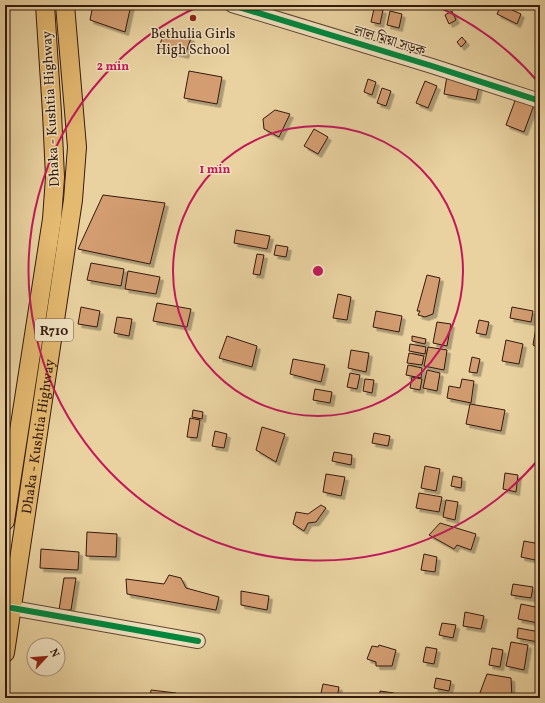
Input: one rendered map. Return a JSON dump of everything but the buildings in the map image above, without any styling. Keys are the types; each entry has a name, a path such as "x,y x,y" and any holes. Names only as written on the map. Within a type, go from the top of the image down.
{"main road":[{"name":"Dhaka - Kushtia Highway","path":"5,522 52,219 55,177 45,5"},
{"name":"Dhaka - Kushtia Highway","path":"5,652 74,200 77,147 65,5"}],"street":[{"name":"লাল মিয়া সড়ক","path":"232,5 424,63 540,101"},
{"path":"12,608 198,641"}],"cycle path":[{"path":"232,5 432,66 540,101"},
{"path":"12,608 198,641"}],"place":[{"name":"Bethulia Girls High School","path":"193,18"}]}
